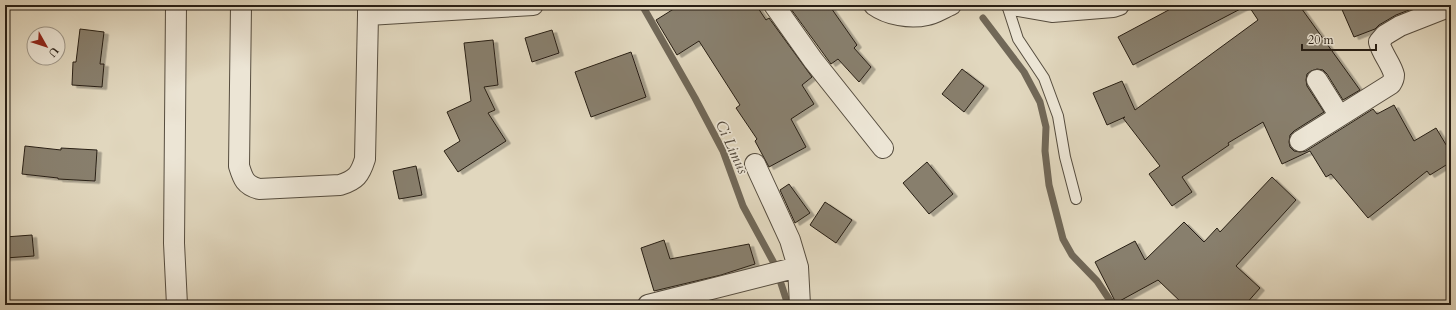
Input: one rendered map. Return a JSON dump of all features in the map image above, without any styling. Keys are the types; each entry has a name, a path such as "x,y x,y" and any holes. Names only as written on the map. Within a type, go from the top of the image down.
{"street":[{"path":"176,5 174,243 177,305"},
{"path":"242,5 239,166 242,177 250,186 259,189 340,186 352,182 361,171 365,159 368,10 532,5"},
{"path":"774,5 813,60 883,148"},
{"path":"874,5 905,17 928,15 950,5"},
{"path":"1012,5 1052,12 1113,7 1119,5"},
{"path":"1300,141 1339,115 1391,84 1394,80 1394,74 1381,50 1379,42 1385,35 1400,26 1451,6"},
{"path":"1317,80 1339,115"},
{"path":"755,164 790,240 798,267 800,305"},
{"path":"648,305 798,267"}],"lane":[{"path":"1007,5 1018,39 1044,78 1058,116 1065,157 1076,198"}],"building":[{"path":"680,5 756,5 766,20 769,18 812,77 802,85 814,104 791,119 806,147 769,167 755,141 757,139 736,108 740,105 699,41 677,55 656,20"},
{"path":"788,5 829,5 857,45 854,48 871,67 859,82 838,59 831,64"},
{"path":"1178,5 1248,5 1133,65 1118,37"},
{"path":"1248,5 1299,5 1360,90 1343,100 1323,70 1317,69 1307,74 1307,86 1324,112 1290,135 1290,147 1294,151 1306,151 1373,109 1377,114 1394,105 1414,141 1436,128 1451,153 1451,162 1430,175 1427,171 1368,218 1331,174 1326,177 1310,151 1282,164 1263,122 1228,143 1229,145 1182,177 1192,192 1172,206 1149,174 1160,166 1123,118 1125,117 1107,125 1093,93 1122,81 1135,110 1258,20"},
{"path":"1340,5 1422,5 1396,15 1375,29 1354,37"},
{"path":"80,29 104,32 100,64 104,64 102,87 72,85 73,62 76,62"},
{"path":"552,30 559,53 532,62 525,38"},
{"path":"493,40 498,85 484,87 495,110 488,113 506,141 458,172 444,151 460,141 447,112 471,101 464,43"},
{"path":"631,52 646,97 591,117 575,72"},
{"path":"962,69 984,86 964,112 942,94"},
{"path":"25,146 61,150 61,148 97,150 95,181 58,179 22,174"},
{"path":"927,162 953,194 929,214 903,183"},
{"path":"416,166 422,195 399,199 393,171"},
{"path":"1272,177 1296,200 1236,266 1260,288 1245,305 1184,305 1158,280 1116,303 1095,262 1135,241 1145,260 1184,222 1204,242 1217,228 1220,232"},
{"path":"789,184 810,213 795,223 780,190"},
{"path":"825,202 852,220 836,243 810,225"},
{"path":"32,235 34,256 5,258 5,237"},
{"path":"664,240 670,259 749,244 755,264 721,275 654,291 641,248"}],"waterway":[{"name":"Ci Limus","path":"642,5 695,98 723,151 743,206 775,265 788,305"},
{"path":"983,18 1024,72 1040,102 1046,127 1045,151 1049,185 1063,239 1072,255 1097,281 1111,302 1115,305"}]}
